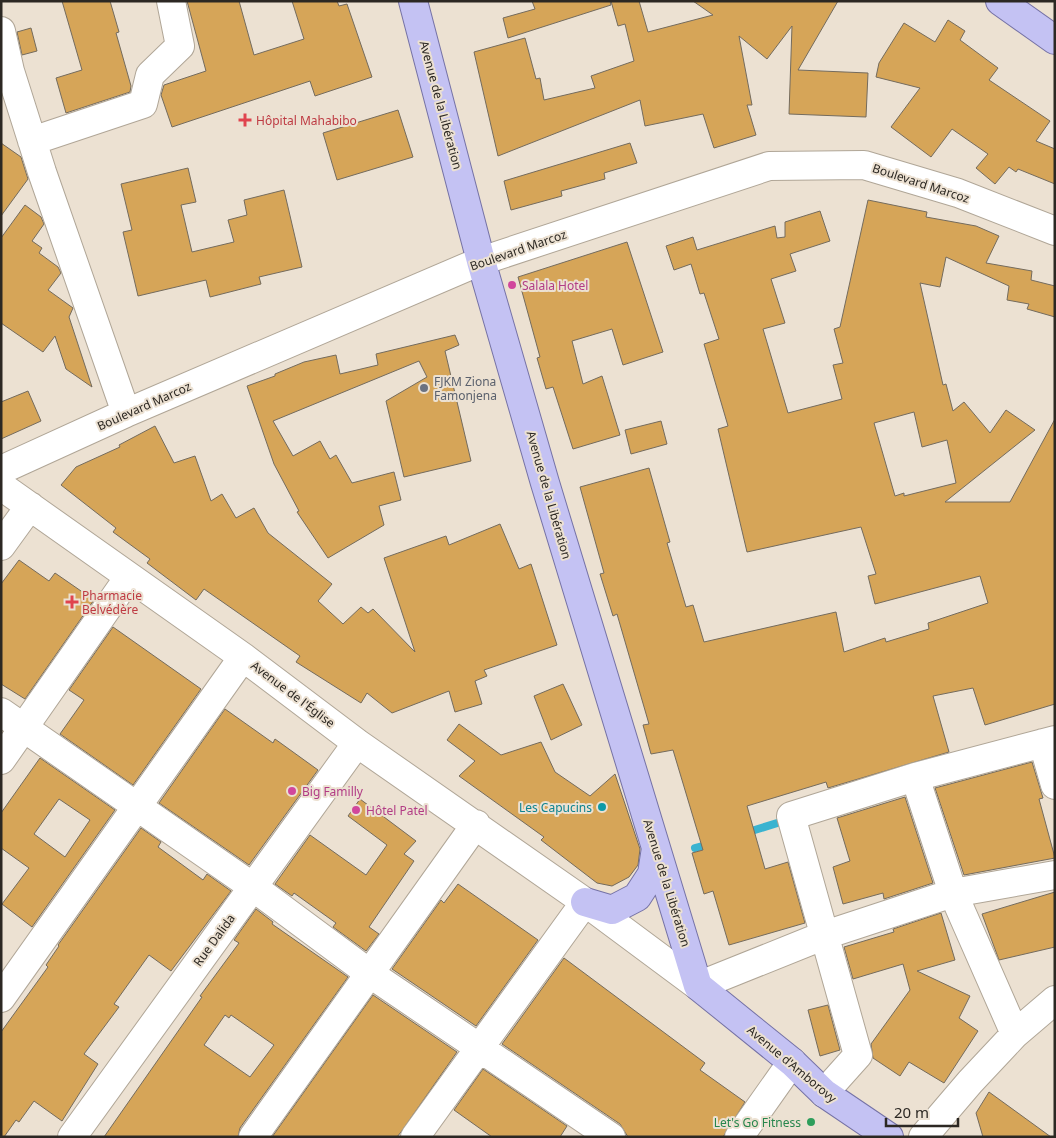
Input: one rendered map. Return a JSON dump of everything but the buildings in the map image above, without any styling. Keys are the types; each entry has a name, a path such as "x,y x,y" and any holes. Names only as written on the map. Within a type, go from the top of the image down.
{"main road":[{"name":"Avenue de la Libération","path":"413,1 481,261 545,483 698,986"},
{"path":"1016,6 1055,40"},
{"path":"585,902 612,910 637,898 652,874 656,848"},
{"name":"Avenue d'Amborovy","path":"698,986 792,1062 824,1093 889,1137"}],"street":[{"path":"32,141 143,104 150,75 180,46 171,1"},
{"path":"1,30 10,71 32,141 126,413"},
{"name":"Boulevard Marcoz","path":"1,470 126,413 481,261 769,166 864,165 958,193 1055,231"},
{"name":"Avenue de l'Église","path":"1,486 243,657 357,743 476,824 585,902 698,986"},
{"path":"1,546 30,506"},
{"path":"1,760 129,577"},
{"path":"1,998 243,657"},
{"path":"1,712 253,886 369,974 480,1046 611,1137"},
{"path":"824,1093 858,1055 791,816 915,777 1049,742 1055,785"},
{"name":"Rue Dalida","path":"72,1137 357,743"},
{"path":"915,777 953,894 1015,1034"},
{"path":"253,1137 476,824"},
{"path":"698,986 825,936 953,894 1055,874"},
{"path":"415,1137 585,902"},
{"path":"923,1137 970,1082 1015,1034 1055,1000"},
{"path":"739,1137 792,1062"}],"waterway":[{"path":"745,833 787,820"},
{"path":"695,848 710,844"}],"place":[{"name":"Hôpital Mahabibo","path":"245,120"},
{"name":"Salala Hotel","path":"512,285"},
{"name":"FJKM Ziona Famonjena","path":"424,388"},
{"name":"Pharmacie Belvédère","path":"72,602"},
{"name":"Big Familly","path":"292,791"},
{"name":"Les Capucins","path":"602,807"},
{"name":"Hôtel Patel","path":"356,810"},
{"name":"Let's Go Fitness","path":"811,1122"}]}
